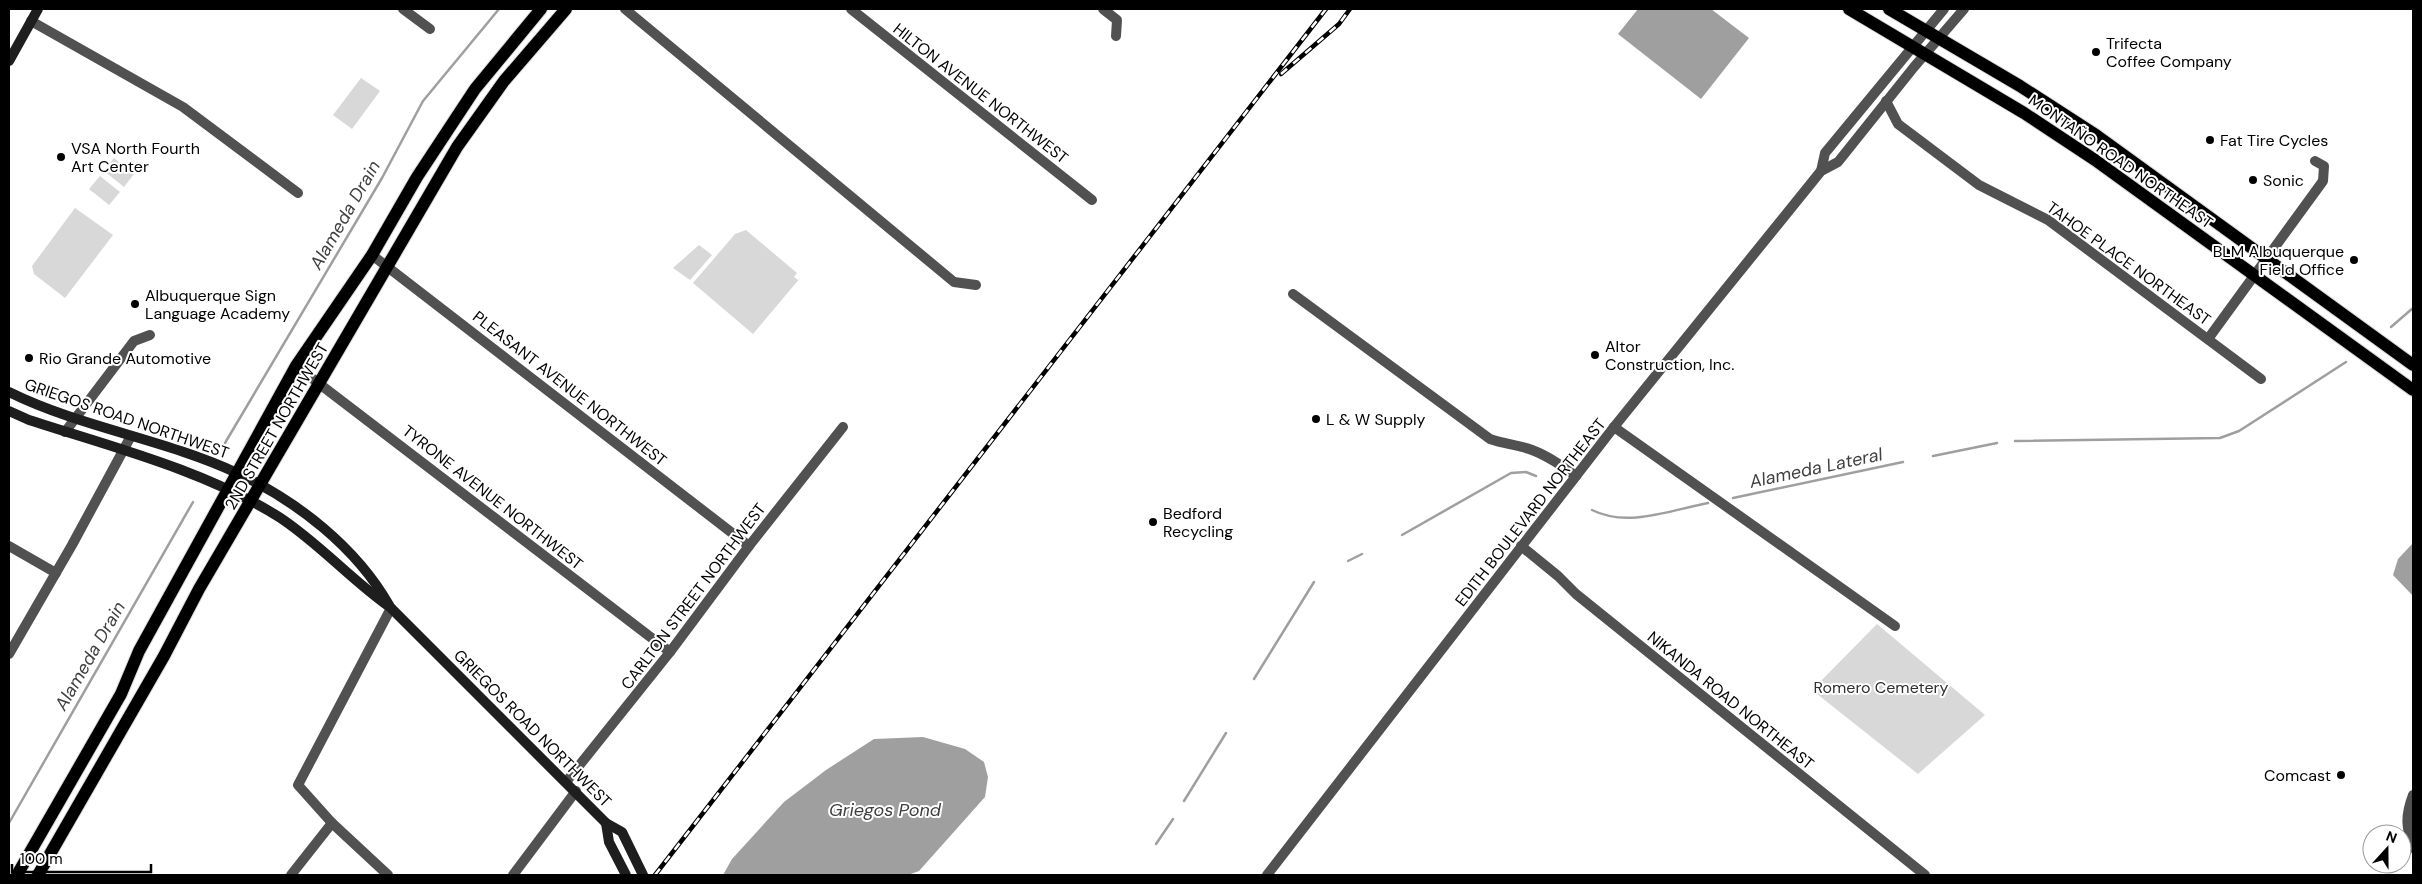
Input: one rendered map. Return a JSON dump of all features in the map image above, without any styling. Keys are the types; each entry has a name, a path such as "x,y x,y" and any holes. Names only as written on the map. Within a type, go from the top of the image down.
{"main road":[{"path":"9,61 38,9"},
{"name":"2ND STREET NORTHWEST","path":"17,875 121,694 139,651 296,366 372,255 417,177 475,89 541,9"},
{"name":"2ND STREET NORTHWEST","path":"38,875 164,656 198,589 261,485 387,264 457,147 492,96 566,9"},
{"name":"MONTAÑO ROAD NORTHEAST","path":"1848,9 2047,128 2255,275 2413,390"},
{"name":"MONTAÑO ROAD NORTHEAST","path":"1889,9 2082,125 2413,365"},
{"name":"GRIEGOS ROAD NORTHWEST","path":"9,392 33,404 74,419 131,436 236,472 261,485 295,507 348,551 375,580 391,608"},
{"name":"GRIEGOS ROAD NORTHWEST","path":"9,410 66,432 185,472 227,489 251,501 292,527 365,590 391,608 606,823 622,832 643,875"},
{"path":"606,823 609,842 626,875"}],"street":[{"path":"403,9 430,29"},
{"path":"625,9 954,282 976,284"},
{"name":"HILTON AVENUE NORTHWEST","path":"851,9 1092,200"},
{"path":"1103,9 1117,20 1116,36"},
{"name":"EDITH BOULEVARD NORTHEAST","path":"1822,171 1826,152 1911,46 1944,9"},
{"name":"EDITH BOULEVARD NORTHEAST","path":"1267,875 1614,427 1822,171 1838,162 1924,54 1964,9"},
{"path":"31,21 183,107 298,193"},
{"name":"TAHOE PLACE NORTHEAST","path":"1886,101 1898,124 1980,185 2048,220 2261,379"},
{"path":"2208,339 2323,181 2324,166 2315,160"},
{"name":"PLEASANT AVENUE NORTHWEST","path":"372,255 387,264 750,546"},
{"path":"1293,294 1490,439 1531,450 1558,463 1576,476"},
{"path":"66,432 134,341 150,335"},
{"name":"TYRONE AVENUE NORTHWEST","path":"296,366 670,652"},
{"name":"CARLTON STREET NORTHWEST","path":"566,782 670,652 750,546 844,427"},
{"path":"1614,427 1895,626"},
{"path":"9,654 131,436"},
{"path":"9,546 56,573"},
{"name":"NIKANDA ROAD NORTHEAST","path":"1521,546 1558,576 1576,594 1925,875"},
{"path":"388,875 332,823 298,785 391,608"},
{"path":"514,875 576,791"},
{"path":"2413,794 2408,808 2406,828 2413,848"},
{"path":"292,875 332,823"}],"green space":[{"path":"361,78 380,91 352,129 333,115"},
{"path":"114,158 134,174 124,187 104,171"},
{"path":"100,176 120,192 109,205 89,189"},
{"path":"75,208 113,235 65,298 34,274 32,266"},
{"path":"746,230 797,273 794,277 798,280 801,277 753,334 693,283 735,234"},
{"path":"699,245 712,255 690,280 673,268"},
{"name":"Romero Cemetery","path":"1877,624 1985,715 1918,774 1812,690"}],"water":[{"path":"1638,9 1711,9 1749,38 1701,99 1618,34"},
{"path":"2413,543 2413,596 2393,575 2398,559"},
{"name":"Griegos Pond","path":"923,737 965,749 984,762 988,777 985,797 919,871 908,875 723,875 732,859 784,802 826,770 874,739"}],"waterway":[{"name":"Alameda Drain","path":"225,443 382,178 423,101 499,9"},
{"path":"2391,327 2413,308"},
{"path":"2015,441 2220,438 2239,431 2346,362"},
{"path":"1933,456 1997,443"},
{"name":"Alameda Lateral","path":"1733,498 1903,462"},
{"path":"1402,535 1511,473 1526,472 1536,476"},
{"name":"Alameda Drain","path":"9,823 193,502"},
{"path":"1592,510 1606,515 1635,518 1708,503"},
{"path":"1348,561 1362,554"},
{"name":"Alameda Lateral","path":"1254,679 1314,582"},
{"path":"1184,801 1226,733"},
{"path":"1156,844 1173,819"}],"railway":[{"path":"655,875 1326,9"},
{"path":"1281,74 1339,24 1350,9"}],"place":[{"name":"Trifecta Coffee Company","path":"2096,52"},
{"name":"Fat Tire Cycles","path":"2210,140"},
{"name":"VSA North Fourth Art Center","path":"61,157"},
{"name":"Sonic","path":"2253,180"},
{"name":"BLM Albuquerque Field Office","path":"2354,260"},
{"name":"Albuquerque Sign Language Academy","path":"135,304"},
{"name":"Altor Construction, Inc.","path":"1595,355"},
{"name":"Rio Grande Automotive","path":"29,358"},
{"name":"L & W Supply","path":"1316,419"},
{"name":"Bedford Recycling","path":"1153,522"},
{"name":"Comcast","path":"2341,775"}]}
